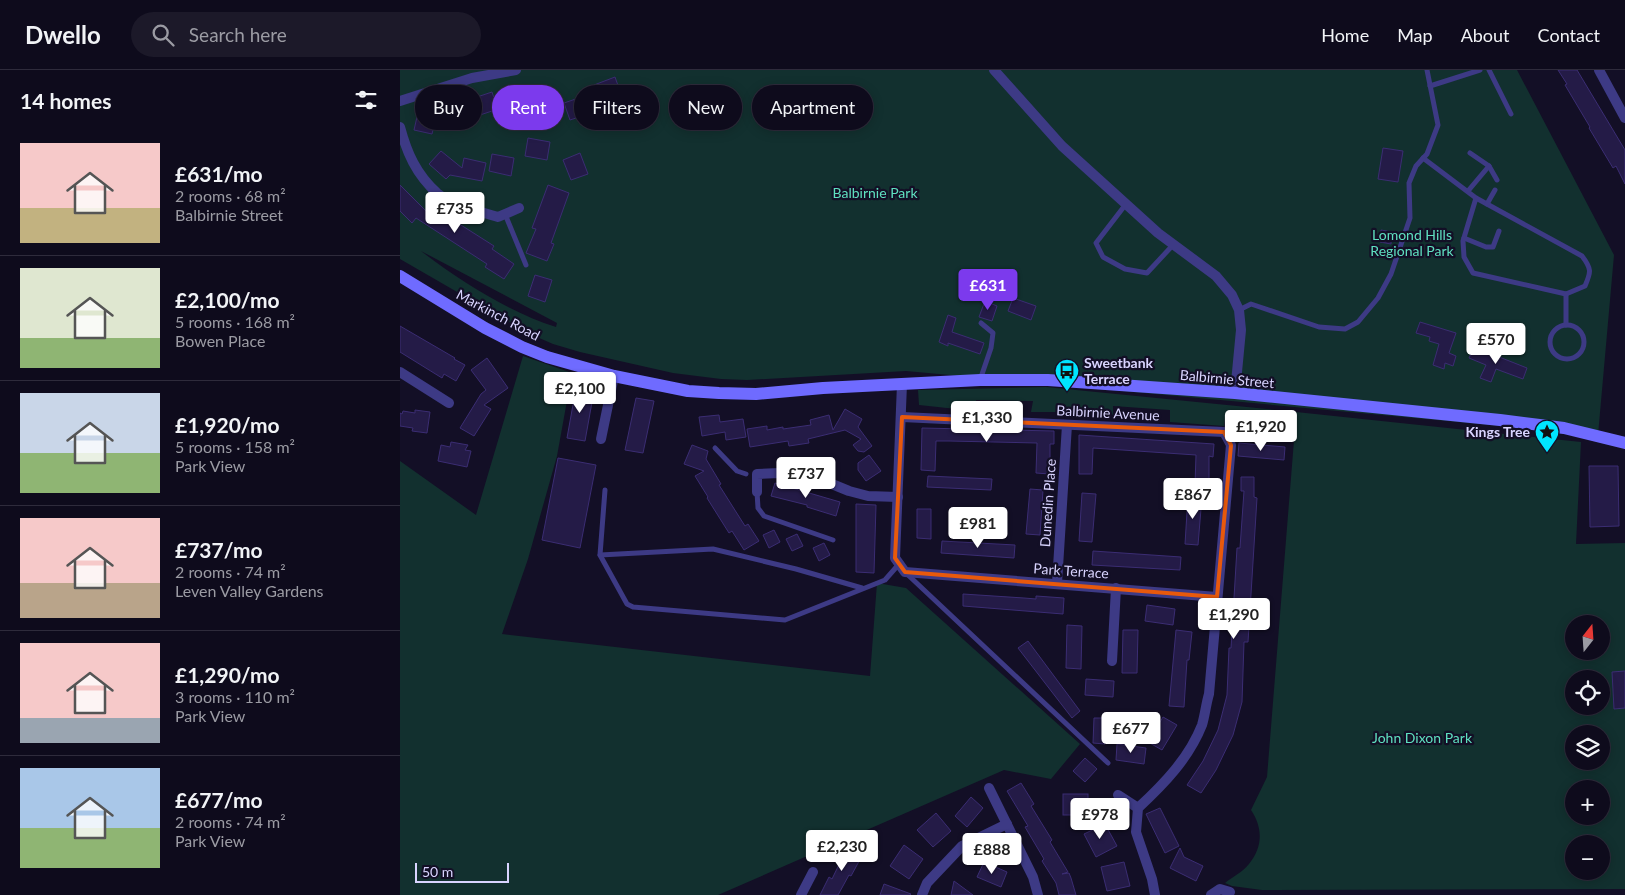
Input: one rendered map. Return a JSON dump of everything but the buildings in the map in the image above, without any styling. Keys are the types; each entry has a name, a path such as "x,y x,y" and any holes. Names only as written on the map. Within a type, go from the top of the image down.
{"main road":[{"name":"Markinch Road","path":"400,276 485,328 522,347 547,357 614,376 688,391 718,394 756,394 823,388"},
{"name":"Balbirnie Street","path":"823,388 980,380 1048,380 1235,393 1564,428 1625,443"}],"street":[{"path":"400,102 472,78 516,70"},
{"path":"994,70 1062,146 1126,204 1216,276 1232,295 1239,310 1241,330 1235,393"},
{"path":"1598,70 1625,118"},
{"path":"400,127 406,150 419,172 438,194 468,208 498,217 519,208"},
{"path":"400,372 449,403"},
{"path":"601,439 614,376"},
{"path":"902,384 895,558 902,568"},
{"name":"Balbirnie Avenue","path":"902,417 1224,432 1231,445 1217,597"},
{"name":"Dunedin Place","path":"1057,583 1067,425"},
{"path":"756,492 752,474 779,473 827,482 868,496 898,497"},
{"name":"Park Terrace","path":"902,568 1217,597"},
{"name":"Park Terrace","path":"1112,661 1116,588"},
{"path":"1155,895 1152,879 1136,832 1138,808 1179,765 1193,744 1203,723 1208,694 1217,597"},
{"path":"988,788 1033,877 1038,895"},
{"path":"1118,794 1138,808"},
{"path":"922,895 927,883 962,846 1007,824"},
{"path":"801,895 813,872"},
{"path":"1211,895 1220,889 1230,892"}],"lane":[{"path":"1239,310 1251,304 1319,327 1345,329 1358,322 1378,298 1391,274 1410,218 1409,183 1416,166 1426,154 1438,125 1427,70"},
{"path":"1430,86 1480,70"},
{"path":"1489,70 1511,114"},
{"path":"1470,153 1490,166 1497,180"},
{"path":"1423,158 1476,198 1582,256 1589,265 1590,274 1585,286 1566,294 1473,273 1464,257 1464,238 1476,198"},
{"path":"1468,191 1490,166"},
{"path":"1487,204 1495,190"},
{"path":"1126,204 1096,243 1103,257 1125,269 1147,273 1174,244"},
{"path":"504,214 526,265"},
{"path":"1464,238 1486,247 1493,247 1499,231"},
{"path":"1566,294 1566,325"},
{"path":"980,380 991,348 993,332 981,324"},
{"path":"1566,325 1577,328 1581,332 1584,343 1580,353 1576,356 1565,358 1555,354 1550,344 1550,338 1556,329 1566,325"},
{"path":"715,448 737,470 752,474"},
{"path":"605,490 600,555 628,604 632,607 785,620 885,580 902,568 1108,763"},
{"path":"756,492 758,508 764,516 833,540"},
{"path":"600,555 713,549 796,569 863,588"}],"highlighted area":[{"path":"902,417 1224,432 1231,445 1217,597 905,572 895,558"}],"green space":[{"name":"Lomond Hills Regional Park","path":"400,70 1517,70 1614,255 1598,435 906,371 747,380 721,379 673,373 580,352 553,344 530,334 400,259","holes":["421,251 557,323 556,327 538,321 486,295"]},
{"path":"523,356 572,373 557,456 528,559 502,634 870,676 877,583 906,588 1080,744 1051,779 1004,770 718,895 400,895 400,461 476,515"},
{"name":"John Dixon Park","path":"1046,387 1581,442 1576,544 1625,543 1625,889 1262,890 1232,886 1225,883 1247,867 1254,858 1259,844 1258,824 1251,810 1267,777 1295,428 1252,424 1236,432 1238,419 1232,417 1225,418 1224,426 1170,422 1170,410 1113,406 1113,415 1031,412 1033,401 976,400 975,411 919,405 918,390"}],"place":[{"name":"Sweetbank Terrace","path":"1067,392"},
{"name":"Kings Tree","path":"1547,453"}],"park label":[{"name":"Balbirnie Park","path":"875,193"}]}
